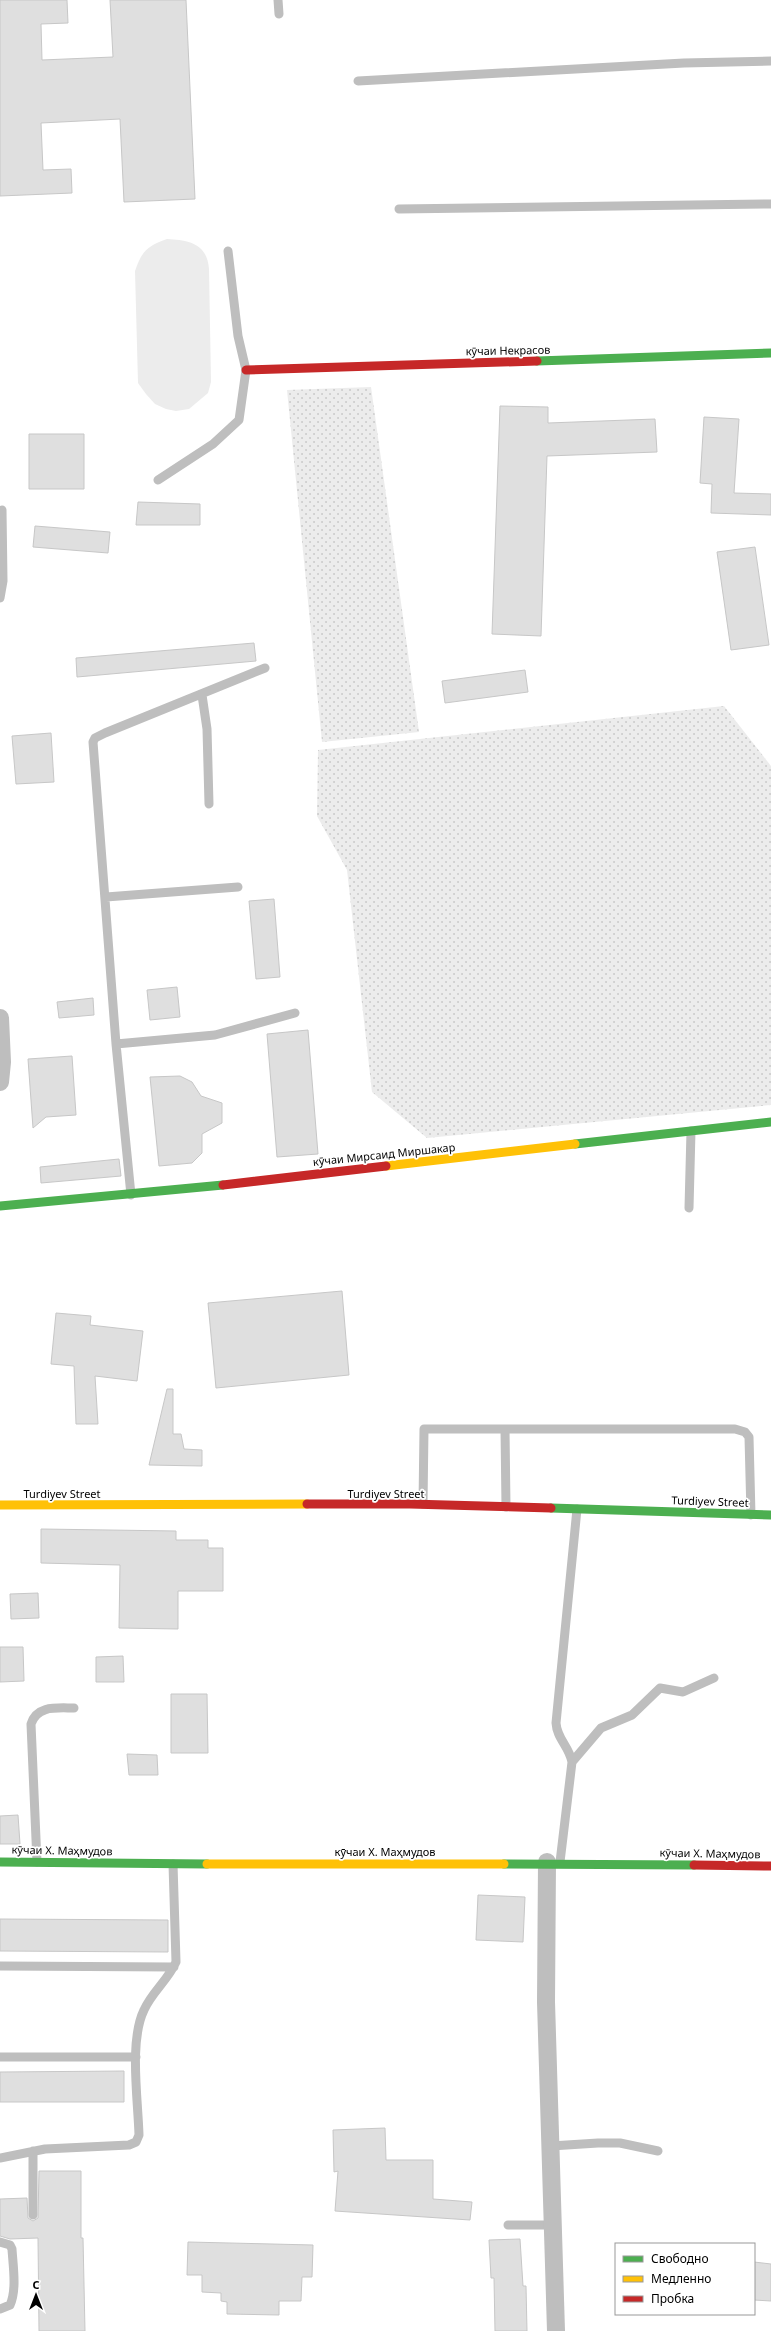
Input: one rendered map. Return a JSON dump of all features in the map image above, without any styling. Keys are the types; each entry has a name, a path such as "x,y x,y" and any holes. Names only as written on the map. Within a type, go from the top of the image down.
{"street":[{"name":"кӯчаи Некрасов","path":"246,370 771,353"},
{"path":"0,1018 2,1074 0,1082"},
{"name":"кӯчаи Мирсаид Миршакар","path":"0,1206 131,1195 771,1122"},
{"name":"Turdiyev Street","path":"0,1505 423,1505 771,1515"},
{"name":"кӯчаи Х. Маҳмудов","path":"0,1862 173,1864 554,1862 771,1866"},
{"path":"554,1862 546,2002 556,2331"}],"lane":[{"path":"278,0 279,14"},
{"path":"358,81 684,63 771,61"},
{"path":"399,209 771,204"},
{"path":"158,480 213,444 239,420 246,370 238,336 228,252"},
{"path":"0,598 3,581 2,510"},
{"path":"131,1195 116,1044 106,897 92,742 95,738 105,733 202,695 265,668"},
{"path":"202,695 207,729 209,804"},
{"path":"106,897 238,887"},
{"path":"116,1044 215,1035 295,1014"},
{"path":"689,1208 691,1131"},
{"path":"423,1505 424,1429 735,1429 745,1432 749,1436 751,1515"},
{"path":"505,1429 506,1507"},
{"path":"554,1862 572,1762 568,1747 557,1734 556,1723 577,1509"},
{"path":"572,1762 600,1728 632,1715 660,1688 683,1692 714,1678"},
{"path":"37,1862 31,1724 38,1712 46,1709 74,1708"},
{"path":"0,2158 32,2151 129,2145 136,2142 139,2135 136,2057 137,2030 142,2015 153,1994 171,1974 176,1962 173,1864"},
{"path":"0,1966 174,1967"},
{"path":"0,2057 136,2057"},
{"path":"551,2146 598,2142 620,2143 658,2151"},
{"path":"32,2151 33,2215"},
{"path":"508,2225 553,2225"},
{"path":"0,2242 10,2246 12,2249 13,2299 10,2305 0,2309"}],"shaded area":[{"path":"167,239 182,240 200,248 205,253 209,269 211,382 208,393 189,409 176,411 166,409 155,404 138,383 135,271 146,250"},
{"path":"371,387 419,732 322,742 287,390"},
{"path":"724,706 771,766 771,1105 427,1138 372,1092 347,870 317,816 318,750"}],"building":[{"path":"0,0 67,0 68,23 41,24 42,60 113,57 110,0 186,0 195,199 124,202 120,119 41,123 43,170 71,169 72,193 0,196"},
{"path":"500,406 548,407 548,423 655,419 657,452 547,456 541,636 492,634"},
{"path":"704,417 739,419 734,493 771,494 771,515 711,513 712,484 700,483"},
{"path":"29,434 84,434 84,489 29,489"},
{"path":"138,502 200,504 200,525 136,525"},
{"path":"35,526 110,532 108,553 33,547"},
{"path":"755,547 769,645 731,650 717,552"},
{"path":"254,643 256,661 77,677 76,658"},
{"path":"525,670 528,692 445,703 442,681"},
{"path":"51,733 54,782 16,784 12,736"},
{"path":"274,899 280,977 256,979 249,901"},
{"path":"177,987 180,1017 150,1020 147,990"},
{"path":"93,998 94,1015 59,1018 57,1002"},
{"path":"308,1030 318,1154 277,1157 267,1034"},
{"path":"72,1056 76,1115 46,1117 33,1128 28,1059"},
{"path":"180,1076 192,1082 201,1096 222,1103 222,1123 202,1134 202,1153 192,1163 159,1166 150,1077"},
{"path":"119,1159 121,1176 41,1183 40,1167"},
{"path":"342,1291 349,1375 216,1388 208,1303"},
{"path":"56,1313 91,1316 90,1325 143,1331 137,1381 95,1376 98,1424 76,1424 74,1366 51,1364"},
{"path":"167,1389 173,1389 173,1434 181,1434 184,1449 202,1450 202,1466 149,1465"},
{"path":"41,1529 176,1531 176,1540 208,1540 208,1548 223,1548 223,1591 178,1591 178,1629 119,1628 120,1565 41,1563"},
{"path":"38,1593 39,1618 11,1619 10,1594"},
{"path":"0,1647 23,1647 24,1681 0,1682"},
{"path":"123,1656 124,1682 96,1682 96,1657"},
{"path":"171,1694 207,1694 208,1753 171,1753"},
{"path":"127,1754 157,1755 158,1775 129,1775"},
{"path":"18,1815 20,1844 0,1844 0,1816"},
{"path":"478,1895 525,1897 523,1942 476,1940"},
{"path":"0,1919 168,1920 168,1952 0,1951"},
{"path":"124,2071 124,2102 0,2102 0,2072"},
{"path":"385,2128 386,2160 433,2160 433,2199 472,2202 470,2220 335,2211 338,2171 334,2172 333,2130"},
{"path":"39,2171 81,2171 81,2238 83,2238 85,2331 39,2331 38,2238 10,2239 0,2236 0,2199 27,2198 28,2218 33,2221 38,2218"},
{"path":"520,2239 523,2286 526,2286 527,2331 495,2331 494,2278 491,2278 489,2240"},
{"path":"188,2242 313,2245 312,2277 302,2277 301,2301 279,2301 279,2315 227,2314 227,2302 221,2301 221,2293 202,2292 202,2275 187,2275"},
{"path":"755,2262 771,2264 771,2301 755,2300"}],"traffic: fast":[{"path":"537,361 771,353"},
{"path":"575,1144 771,1122"},
{"path":"0,1206 223,1185"},
{"path":"551,1508 771,1515"},
{"path":"0,1862 207,1864"},
{"path":"504,1864 694,1865"}],"traffic: slow":[{"path":"386,1166 575,1144"},
{"path":"0,1505 307,1504"},
{"path":"207,1864 504,1864"}],"traffic: jam":[{"path":"246,370 537,361"},
{"path":"223,1185 386,1166"},
{"path":"307,1504 410,1504 551,1508"},
{"path":"694,1865 771,1866"}]}
